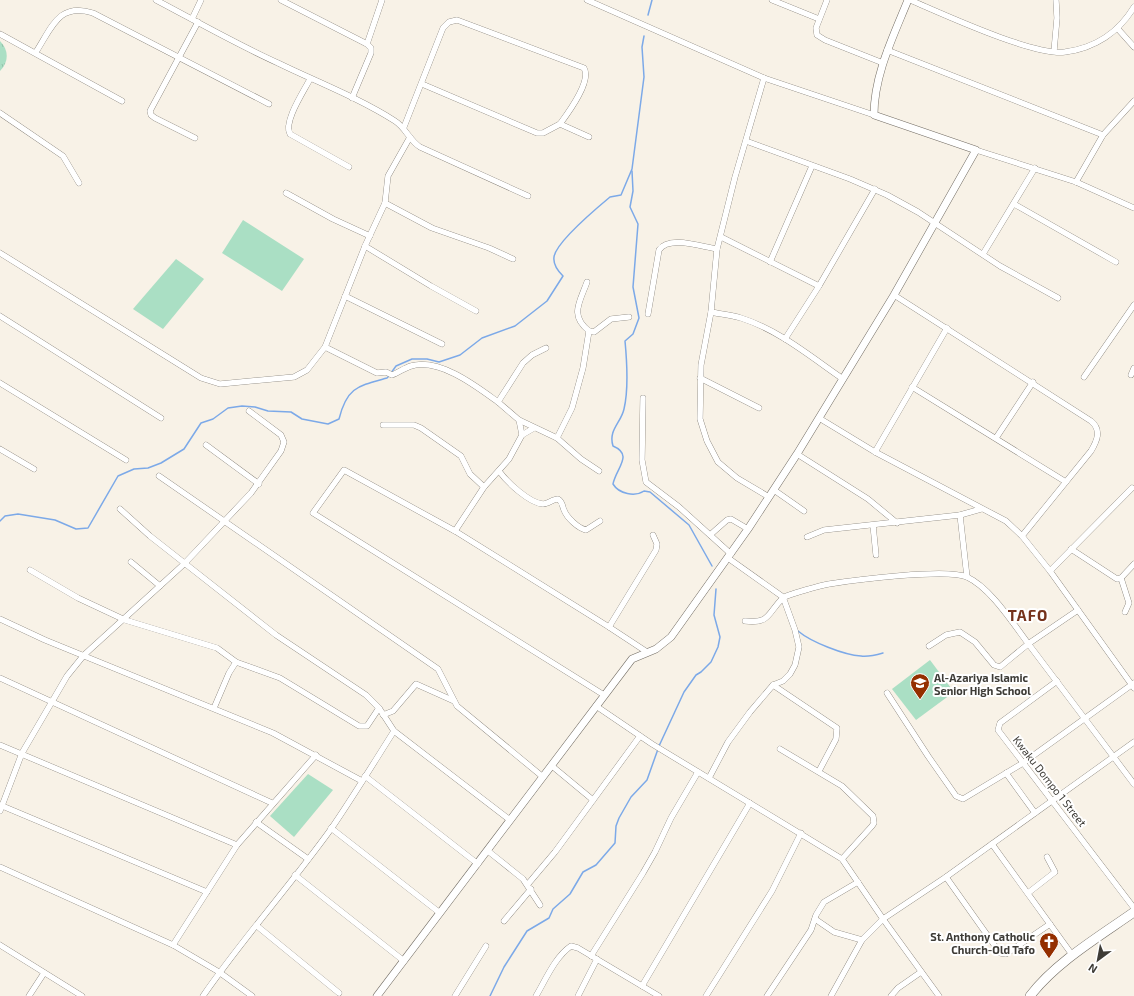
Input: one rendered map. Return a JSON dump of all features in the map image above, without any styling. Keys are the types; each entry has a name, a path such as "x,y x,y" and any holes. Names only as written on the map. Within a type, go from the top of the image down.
{"main road":[{"path":"1030,996 1046,978 1073,956 1133,913"}],"street":[{"path":"156,0 395,121 404,127 410,137 420,147 528,196"},
{"path":"195,138 155,118 151,115 150,111 180,57 195,20 201,0"},
{"path":"281,0 367,44 371,48 371,53 352,98"},
{"path":"367,44 382,0"},
{"path":"587,0 764,78 976,150 1076,182 1133,206"},
{"path":"772,0 819,20"},
{"path":"827,0 816,28 817,34 825,40 883,63"},
{"path":"874,115 874,104 883,63 887,50 909,0 1024,45 1064,52 1083,47 1106,38 1118,29 1134,7"},
{"path":"1054,51 1057,18 1056,0"},
{"path":"36,52 58,18 67,12 80,9 93,13 269,104"},
{"path":"404,127 443,28 449,22 458,20 584,68 587,75 572,106 560,124 543,133 537,133 422,84"},
{"path":"1118,29 1134,47"},
{"path":"0,34 36,52 122,101"},
{"path":"887,50 1103,135"},
{"path":"310,78 288,121 288,130 290,134 348,167"},
{"path":"764,78 735,177 717,249 710,312 700,378 700,419 707,441 718,462 737,478 769,497"},
{"path":"1076,182 1103,135 1134,101"},
{"path":"0,113 63,156 79,183"},
{"path":"560,124 589,137"},
{"path":"0,253 210,382 220,384 294,377 307,370 324,347 365,246 385,203 388,176 410,137"},
{"path":"746,141 875,189 935,223 1000,266 1058,298"},
{"path":"377,996 632,659 662,646 730,556 797,454 894,295 976,150"},
{"path":"770,262 812,166"},
{"path":"983,254 1035,168"},
{"path":"785,339 819,286 875,189"},
{"path":"286,193 333,219 370,236"},
{"path":"385,203 432,228 489,248 513,259"},
{"path":"1014,204 1116,262"},
{"path":"721,237 819,286"},
{"path":"648,314 659,250 662,246 667,243 677,242 717,249"},
{"path":"365,246 476,311"},
{"path":"587,282 577,314 578,320 589,331 594,332 612,319 629,316"},
{"path":"894,295 1033,382 1091,421 1096,427 1098,434 1096,443 1022,536"},
{"path":"345,296 442,344"},
{"path":"1084,377 1134,305"},
{"path":"710,312 746,320 762,326 785,339 843,379"},
{"path":"0,316 161,418"},
{"path":"876,452 947,328"},
{"path":"557,438 572,408 583,368 589,331"},
{"path":"324,347 373,372 388,374 412,366 435,367 451,372 498,402 519,420 557,438 581,459 599,471"},
{"path":"498,402 523,363 532,355 546,348"},
{"path":"1131,374 1134,368"},
{"path":"700,378 759,408"},
{"path":"996,438 1033,382"},
{"path":"0,383 126,460"},
{"path":"912,387 1066,482"},
{"path":"643,398 642,460 646,482 680,507 730,556 783,597 796,633 799,651 790,674 783,681 773,685 728,742 709,778"},
{"path":"207,892 1,808 22,753 67,676 84,655 125,620 184,564 224,522 258,484 281,451 284,442 281,435 249,411"},
{"path":"819,418 876,452 981,509 1002,518 1022,536 1133,685 1023,763 969,797 961,799 956,796 928,756 887,693"},
{"path":"519,420 522,435"},
{"path":"383,426 414,425 421,428 461,456 470,474 484,487"},
{"path":"455,531 484,487 499,472 522,435 534,428"},
{"path":"206,445 258,484"},
{"path":"0,449 34,469"},
{"path":"797,454 868,499 897,523"},
{"path":"604,695 313,513 344,470 455,531 610,627 647,652"},
{"path":"499,472 512,486 532,499 545,504 558,499 561,501 566,514 581,529 586,530 600,521"},
{"path":"159,476 438,669 447,683 454,701"},
{"path":"1050,572 1132,488"},
{"path":"774,490 804,511"},
{"path":"807,538 824,530 960,515 981,509"},
{"path":"120,510 184,564 276,635 366,695 378,708 394,731 510,820"},
{"path":"960,515 967,577"},
{"path":"710,535 727,520 731,519 748,528"},
{"path":"873,525 876,555"},
{"path":"610,627 656,550 657,544 653,535"},
{"path":"1071,549 1115,578 1121,578 1134,564"},
{"path":"131,562 160,586"},
{"path":"30,570 78,598 125,620 217,648 236,662 280,678 359,726 367,726 378,708"},
{"path":"745,621 758,622 764,620 783,597 827,584 854,580 946,574 967,577 993,600 1086,718 1134,784"},
{"path":"1121,578 1129,603 1125,612"},
{"path":"929,646 946,635 960,632 974,642 994,665 998,667 1028,644 1078,610"},
{"path":"0,619 45,640 272,733 363,778 478,864"},
{"path":"214,708 236,662"},
{"path":"0,678 51,703 272,803"},
{"name":"Kwaku Dompo 1 Street","path":"1057,681 998,726 998,730 1053,800 1133,913"},
{"path":"383,715 392,711 416,684 454,701 478,724 543,777"},
{"path":"773,685 834,724 837,728 836,739 818,771"},
{"path":"596,706 652,744 842,859 883,919 939,996"},
{"path":"203,996 219,972 257,926 331,828 394,731"},
{"path":"504,921 640,736"},
{"path":"833,995 862,940 883,919 946,877 1134,742"},
{"path":"0,744 237,845"},
{"path":"780,749 842,786 874,816 874,823 872,826 842,859"},
{"path":"173,945 237,845 272,803 316,755"},
{"path":"552,766 593,800"},
{"path":"591,956 646,868 671,818 698,772"},
{"path":"1006,774 1035,813"},
{"path":"642,986 750,803"},
{"path":"256,822 308,859"},
{"path":"331,828 440,913"},
{"path":"706,996 772,891 801,833"},
{"path":"992,844 1073,956"},
{"path":"488,851 530,887 540,905"},
{"path":"1028,893 1055,872 1047,857"},
{"path":"0,867 173,945 219,972 252,996"},
{"path":"296,875 404,961"},
{"path":"946,877 1000,953 1006,954 1050,924"},
{"path":"767,996 811,930 824,902 858,882"},
{"path":"815,919 834,932 862,940"},
{"path":"257,926 340,993"},
{"path":"0,945 82,996"},
{"path":"455,996 486,946"},
{"path":"536,996 549,972 564,951 571,946 578,948 659,996"},
{"path":"578,996 597,959"},
{"path":"891,996 898,988 921,972"},
{"path":"29,996 44,973"}],"green space":[{"path":"0,41 5,48 7,56 5,64 0,71"},
{"path":"243,220 304,259 282,291 222,253"},
{"path":"176,259 204,279 163,329 133,309"},
{"path":"930,660 954,692 916,720 892,689"},
{"path":"308,774 333,790 294,837 270,816"}],"waterway":[{"path":"648,15 652,0"},
{"path":"391,373 396,366 412,359 427,359 439,362 460,355 482,338 515,326 547,301 563,276 554,262 556,251 569,234 596,208 610,197 621,195 632,169 644,77 642,47 644,36"},
{"path":"632,171 633,191 630,207 638,224 633,287 639,318 633,334 625,341 627,375 626,401 622,414 612,435 613,446 622,453 623,458 613,484 619,490 627,494 636,494 644,491 650,492 689,525 712,566"},
{"path":"0,521 5,516 18,514 55,520 76,529 88,528 118,476 134,469 148,468 161,463 184,449 201,423 213,419 228,408 242,406 255,407 268,411 291,412 302,419 328,424 339,419 346,400 355,390 368,383 387,378 389,376"},
{"path":"659,746 684,692 696,675 711,662 718,647 720,637 714,615 716,589"},
{"path":"798,631 837,651 866,656 883,653"},
{"path":"490,996 504,967 527,931 549,918 553,909 570,894 583,872 596,865 615,843 616,826 619,818 631,797 647,780 658,749"}],"place":[{"name":"Al-Azariya Islamic Senior High School","path":"920,700"},
{"name":"St. Anthony Catholic Church-Old Tafo","path":"1049,959"}],"district":[{"name":"TAFO","path":"1028,615"}]}
